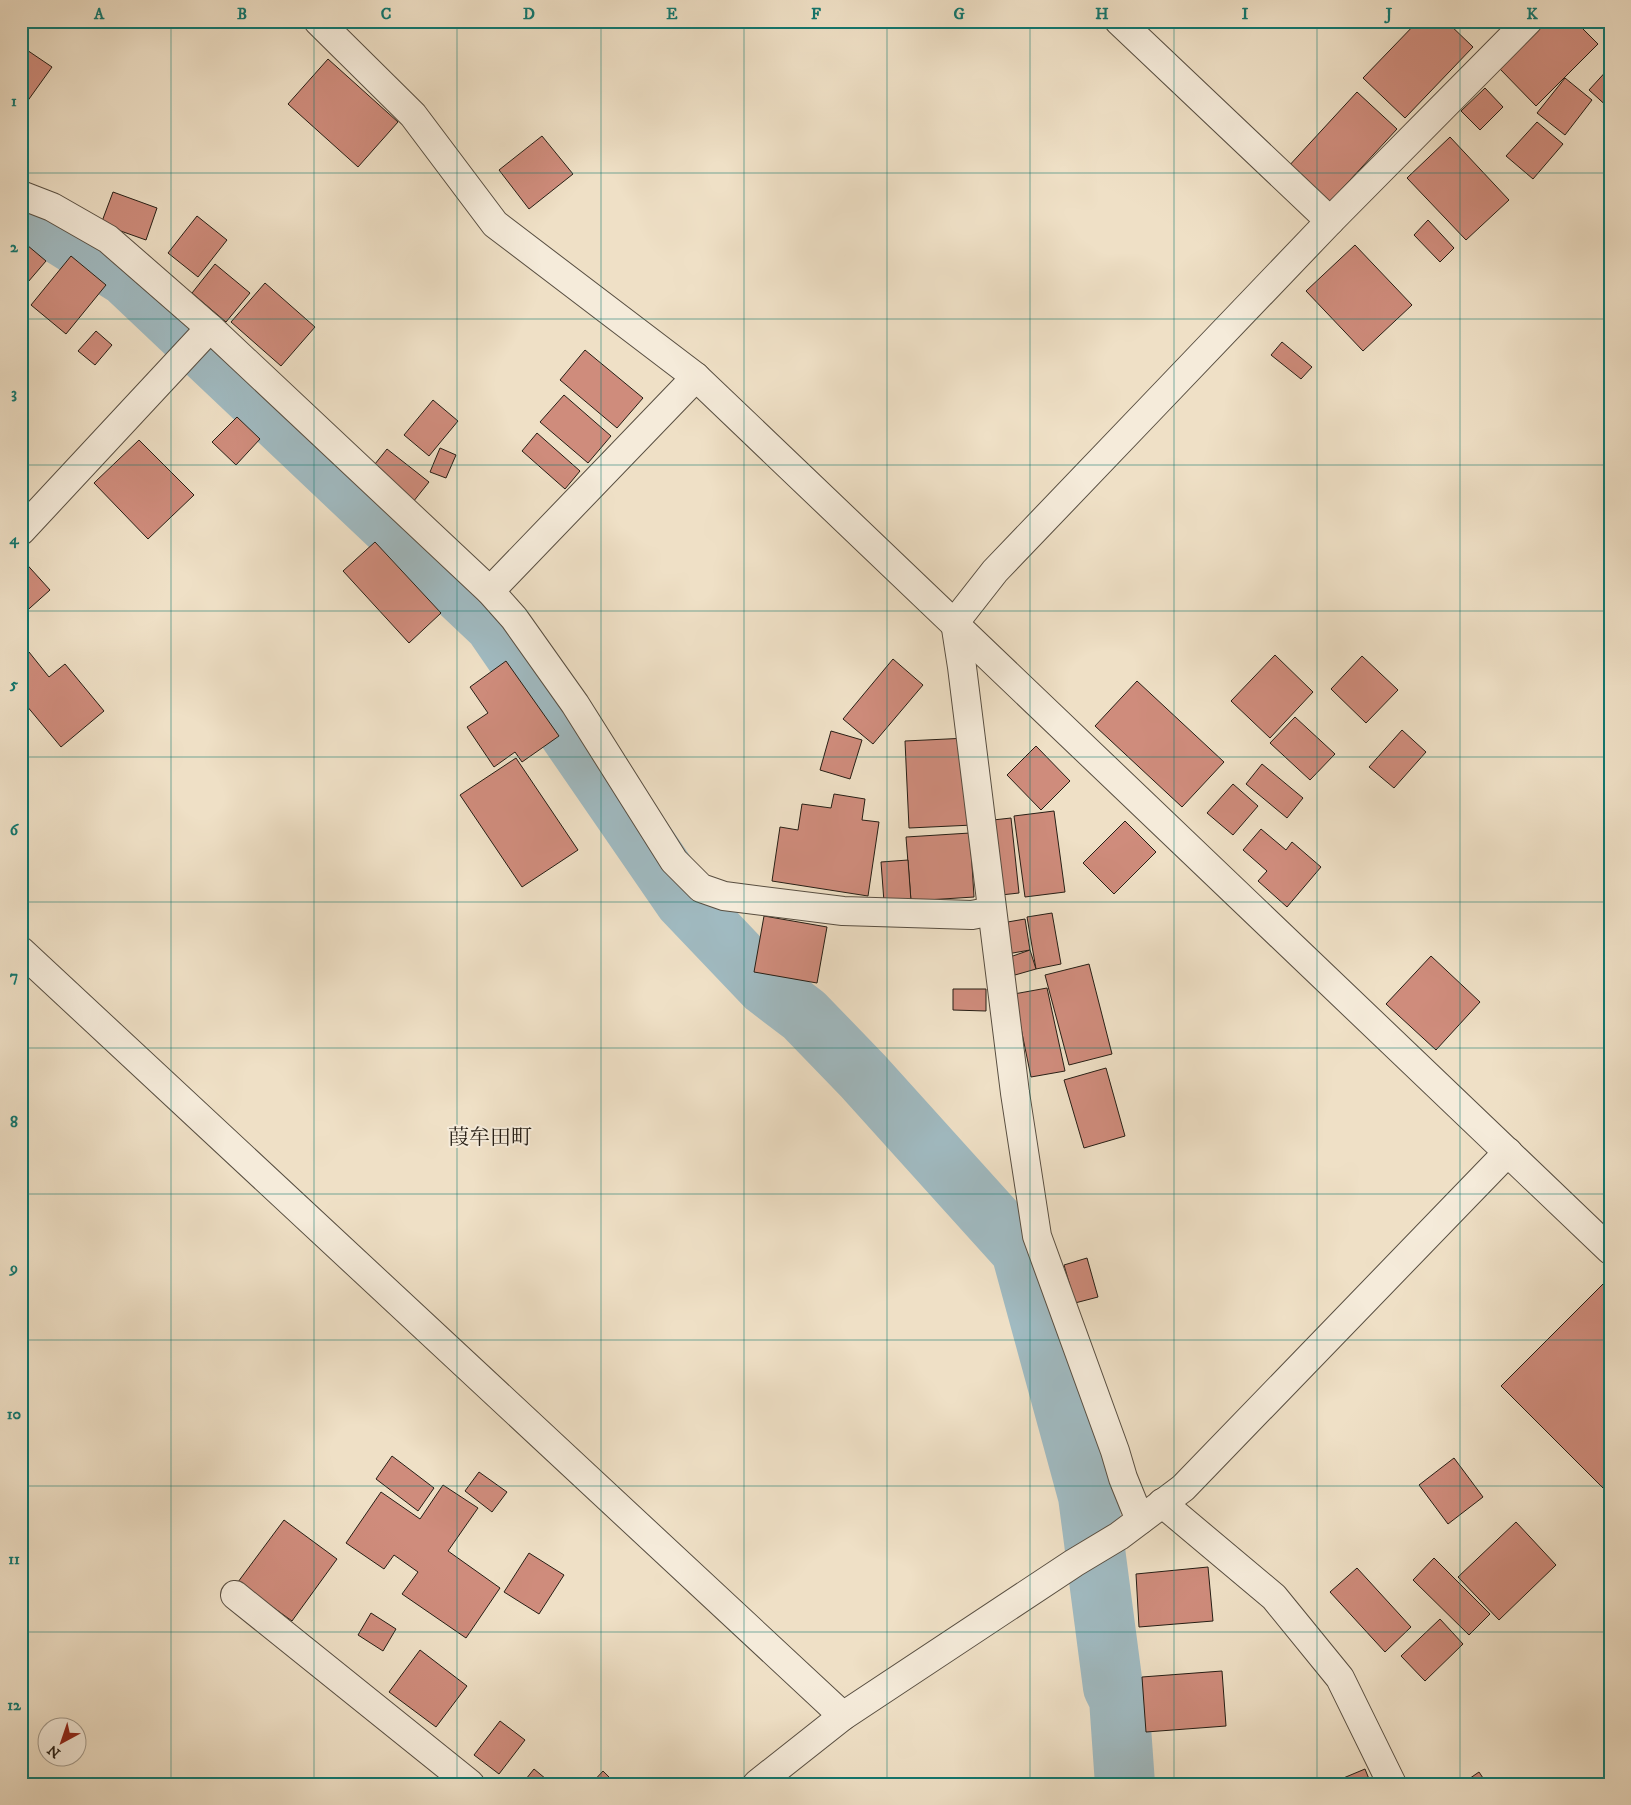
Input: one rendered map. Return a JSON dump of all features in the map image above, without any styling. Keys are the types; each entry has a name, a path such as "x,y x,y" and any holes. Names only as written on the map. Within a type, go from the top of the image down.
{"street":[{"path":"318,21 413,115 495,224 696,377 955,622 1610,1250"},
{"path":"1119,21 1330,221"},
{"path":"1130,1528 1123,1478 1115,1451 1037,1236 1015,1093 955,622 995,571 1330,221 1528,21"},
{"path":"21,195 52,207 108,239 210,328 490,591 514,618 575,704 674,862 701,888 724,896 843,911 972,915 992,911"},
{"path":"21,531 210,328"},
{"path":"490,591 696,377"},
{"path":"21,951 843,1716"},
{"path":"757,1784 843,1716 1130,1528 1183,1488 1508,1152"},
{"path":"1162,1503 1274,1597 1340,1678 1392,1784"},
{"path":"235,1595 470,1784"}],"building":[{"path":"1418,21 1446,21 1473,47 1405,118 1363,78"},
{"path":"1548,21 1575,21 1598,44 1536,106 1500,69"},
{"path":"21,46 52,67 24,106 21,104"},
{"path":"328,59 398,122 358,167 288,104"},
{"path":"1610,67 1610,109 1589,90"},
{"path":"1565,78 1592,100 1565,135 1537,113"},
{"path":"1485,88 1503,107 1480,130 1461,111"},
{"path":"1357,92 1397,129 1327,205 1287,168"},
{"path":"1537,122 1563,144 1533,179 1506,156"},
{"path":"542,136 573,174 529,209 499,170"},
{"path":"1450,137 1509,200 1466,240 1407,178"},
{"path":"113,192 157,208 146,240 101,224"},
{"path":"197,216 227,240 198,277 168,253"},
{"path":"1428,220 1454,248 1440,262 1414,235"},
{"path":"21,240 46,261 22,289 21,288"},
{"path":"1355,245 1412,305 1363,351 1306,291"},
{"path":"71,256 106,285 66,334 31,305"},
{"path":"215,264 250,293 226,322 192,293"},
{"path":"265,283 315,327 281,366 231,322"},
{"path":"96,331 112,345 95,365 78,351"},
{"path":"1282,342 1312,367 1301,379 1271,355"},
{"path":"585,350 643,398 617,428 560,380"},
{"path":"564,395 611,436 588,463 540,422"},
{"path":"433,400 458,421 429,456 404,435"},
{"path":"237,417 260,439 236,465 212,442"},
{"path":"537,433 580,471 565,489 522,451"},
{"path":"139,440 194,495 148,539 94,483"},
{"path":"440,448 456,455 446,478 430,472"},
{"path":"387,449 429,482 413,502 371,469"},
{"path":"375,542 441,613 409,643 343,571"},
{"path":"21,558 50,590 21,616"},
{"path":"29,652 49,677 65,664 104,711 61,747 21,699 21,658"},
{"path":"1275,655 1313,692 1270,738 1231,701"},
{"path":"1362,656 1398,690 1366,723 1331,689"},
{"path":"893,659 923,685 873,744 843,719"},
{"path":"506,661 559,736 522,762 515,752 494,767 467,727 488,713 470,687"},
{"path":"1137,681 1224,762 1182,807 1095,726"},
{"path":"1295,717 1335,754 1310,780 1270,743"},
{"path":"1402,730 1426,752 1394,788 1369,767"},
{"path":"831,731 862,740 850,779 820,770"},
{"path":"968,738 973,825 909,828 905,741"},
{"path":"1036,746 1070,781 1041,810 1007,775"},
{"path":"516,758 578,850 522,887 460,795"},
{"path":"1262,764 1303,798 1287,818 1246,784"},
{"path":"1233,784 1258,806 1233,835 1207,813"},
{"path":"834,794 865,799 862,820 879,822 868,896 772,881 780,827 798,830 802,804 831,808"},
{"path":"1054,811 1065,892 1025,897 1014,816"},
{"path":"1011,818 1019,893 1001,895 993,820"},
{"path":"1125,821 1156,852 1114,894 1083,863"},
{"path":"1261,829 1286,850 1292,842 1321,867 1287,907 1258,881 1267,871 1243,850"},
{"path":"970,833 974,897 911,901 906,837"},
{"path":"908,860 911,901 884,902 881,862"},
{"path":"1052,913 1061,964 1036,969 1027,917"},
{"path":"764,916 827,927 817,983 754,972"},
{"path":"1025,919 1030,950 1007,954 1002,923"},
{"path":"1030,950 1036,969 1015,975 1010,957"},
{"path":"1431,956 1480,1002 1436,1050 1386,1004"},
{"path":"1089,964 1112,1054 1069,1065 1045,975"},
{"path":"1047,988 1065,1071 1031,1077 1014,994"},
{"path":"953,989 986,989 986,1011 953,1010"},
{"path":"1106,1068 1125,1136 1084,1148 1064,1080"},
{"path":"1087,1258 1098,1297 1075,1303 1064,1265"},
{"path":"1607,1280 1610,1283 1610,1495 1501,1386"},
{"path":"392,1456 434,1488 418,1511 376,1479"},
{"path":"1454,1458 1483,1497 1448,1524 1419,1485"},
{"path":"479,1472 507,1492 492,1512 465,1491"},
{"path":"443,1485 478,1508 448,1551 500,1588 466,1638 402,1594 418,1572 394,1555 384,1569 346,1543 381,1492 420,1519"},
{"path":"284,1520 337,1559 292,1621 238,1582"},
{"path":"1516,1522 1556,1565 1499,1620 1458,1577"},
{"path":"529,1553 564,1575 539,1614 504,1592"},
{"path":"1434,1558 1490,1614 1469,1635 1413,1580"},
{"path":"1208,1567 1213,1621 1139,1627 1136,1574"},
{"path":"1357,1568 1411,1627 1385,1652 1330,1592"},
{"path":"371,1613 396,1629 383,1651 358,1635"},
{"path":"1440,1619 1463,1644 1425,1681 1401,1656"},
{"path":"420,1650 467,1686 436,1727 389,1692"},
{"path":"1222,1671 1226,1726 1146,1732 1142,1677"},
{"path":"500,1721 525,1740 499,1774 474,1755"},
{"path":"534,1769 552,1784 522,1784"},
{"path":"1365,1769 1371,1784 1329,1784"},
{"path":"603,1771 616,1784 591,1784"},
{"path":"1479,1772 1487,1784 1463,1783"}],"waterway":[{"path":"21,214 32,217 126,276 494,624 684,900 766,986 804,1015 863,1076 1021,1251 1088,1496 1113,1687 1119,1699 1125,1784"}],"district":[{"name":"葭牟田町","path":"490,1138"}]}
